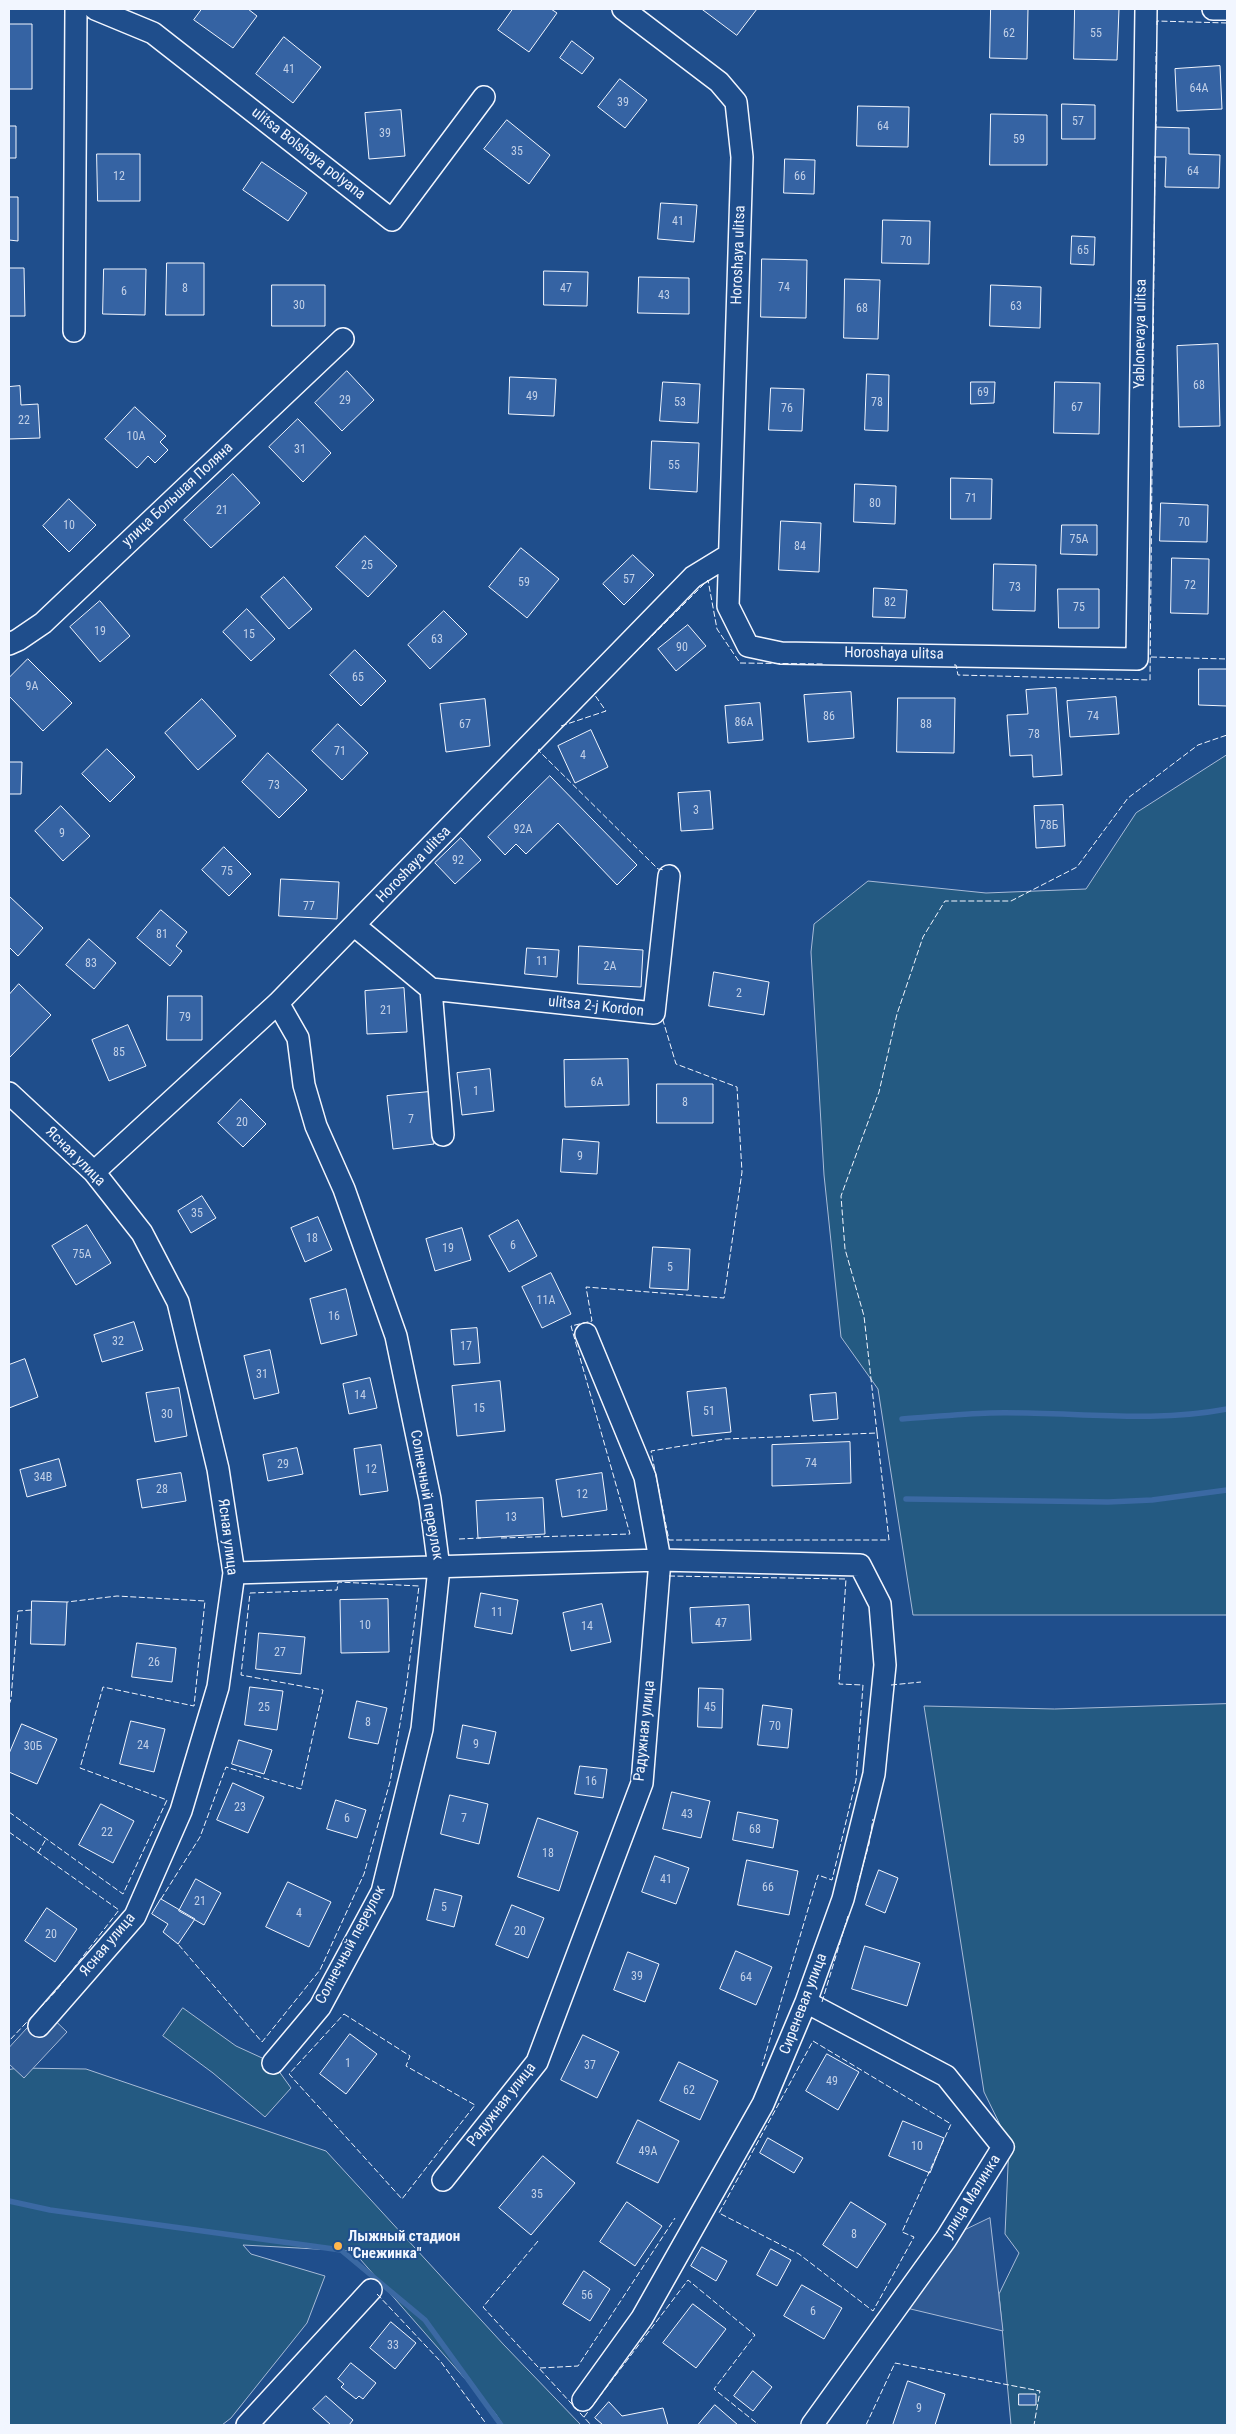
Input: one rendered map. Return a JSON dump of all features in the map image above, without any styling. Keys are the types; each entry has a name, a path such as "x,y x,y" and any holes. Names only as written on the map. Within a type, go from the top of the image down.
{"street":[{"path":"74,331 76,9"},
{"name":"ulitsa Bolshaya polyana","path":"95,9 153,33 392,220 484,97"},
{"name":"Horoshaya ulitsa","path":"623,9 719,82 736,102 742,157 728,606 748,646 781,652 1137,659"},
{"name":"Yablonevaya ulitsa","path":"1137,659 1146,9"},
{"path":"1213,9 1227,9"},
{"name":"улица Большая Поляна","path":"9,644 43,623 343,339"},
{"name":"Horoshaya ulitsa","path":"94,1172 278,1003 355,926 693,576 729,555"},
{"name":"ulitsa 2-j Kordon","path":"431,988 654,1013 668,876"},
{"path":"355,926 431,988 443,1135"},
{"name":"Солнечный переулок","path":"273,2063 320,2007 382,1892 422,1729 439,1568 430,1499 396,1336 344,1189 316,1126 304,1085 298,1038 278,1003"},
{"name":"Ясная улица","path":"9,1093 94,1172 142,1233 178,1302 198,1379 218,1470 234,1573 218,1687 181,1811 135,1916 39,2026"},
{"name":"Радужная улица","path":"442,2180 537,2062 642,1783 660,1560 646,1477 586,1334"},
{"path":"234,1573 660,1560"},
{"name":"Сиреневая улица","path":"583,2400 642,2318 763,2104 806,2002 843,1899 874,1774 884,1665 880,1604 860,1564 660,1560"},
{"name":"улица Малинка","path":"806,2002 946,2076 1003,2147 946,2239 812,2425"},
{"path":"248,2425 372,2290"}],"shaded area":[{"path":"1227,755 1227,1615 913,1615 878,1389 841,1337 824,1175 811,952 814,924 868,881 986,893 1086,889 1136,813"},
{"path":"1227,1704 1227,2425 1011,2425 999,2294 1019,2253 1005,2234 1009,2143 984,2092 924,1706 1054,1709"},
{"path":"183,2008 236,2046 273,2063 291,2088 265,2117 213,2073 163,2036"},
{"path":"44,2010 67,2032 24,2078 9,2064 9,2048"},
{"path":"18,2068 86,2069 326,2151 504,2345 581,2425 503,2425 495,2413 353,2251 243,2245 251,2254 325,2276 307,2323 231,2418 222,2425 9,2425 9,2070"},
{"path":"990,2218 1003,2331 898,2306 946,2239"}],"building":[{"path":"202,9 248,9 257,16 233,48 194,20"},
{"path":"513,9 551,9 557,13 529,52 498,30"},
{"path":"702,9 757,9 737,35"},
{"path":"991,9 1028,9 1027,59 990,58"},
{"path":"1075,9 1119,9 1117,60 1074,59"},
{"path":"9,24 32,24 32,89 9,89"},
{"path":"284,37 321,67 293,103 256,74"},
{"path":"572,41 594,58 582,74 560,58"},
{"path":"1220,66 1222,109 1177,111 1175,69"},
{"path":"620,79 647,100 625,128 598,107"},
{"path":"1062,104 1095,105 1095,139 1062,139"},
{"path":"858,106 909,107 908,147 857,146"},
{"path":"401,110 405,156 369,159 365,113"},
{"path":"991,114 1047,115 1047,165 990,165"},
{"path":"507,120 550,155 529,184 484,149"},
{"path":"9,126 16,126 16,158 9,158"},
{"path":"1155,127 1189,128 1189,154 1220,155 1219,188 1165,187 1166,157 1154,157"},
{"path":"97,154 140,154 140,201 98,201"},
{"path":"785,159 815,160 814,194 784,193"},
{"path":"262,162 307,193 288,221 243,190"},
{"path":"9,197 18,197 18,241 9,240"},
{"path":"661,203 697,205 694,242 658,239"},
{"path":"883,220 930,221 929,264 882,263"},
{"path":"1072,236 1095,237 1094,265 1071,264"},
{"path":"762,259 807,260 806,318 761,317"},
{"path":"167,263 204,263 204,315 166,315"},
{"path":"9,268 24,268 25,316 9,316"},
{"path":"104,269 146,269 145,315 103,314"},
{"path":"544,271 588,272 587,306 544,305"},
{"path":"639,277 689,278 689,314 638,313"},
{"path":"845,279 880,280 878,339 844,338"},
{"path":"272,285 325,285 325,326 272,326"},
{"path":"991,285 1041,287 1040,328 990,326"},
{"path":"1218,344 1220,426 1179,427 1177,346"},
{"path":"347,371 374,400 342,431 315,403"},
{"path":"867,374 889,375 888,431 865,430"},
{"path":"510,377 556,379 554,416 509,414"},
{"path":"663,382 700,384 698,423 660,421"},
{"path":"971,382 995,382 994,403 971,404"},
{"path":"1055,382 1100,383 1099,434 1054,433"},
{"path":"20,386 21,405 38,404 40,438 9,439 9,387"},
{"path":"771,388 804,389 802,431 769,430"},
{"path":"135,407 166,436 160,442 168,450 155,463 148,456 137,468 105,439"},
{"path":"298,419 331,453 303,482 269,447"},
{"path":"652,441 699,443 697,492 650,489"},
{"path":"233,474 260,503 211,548 184,520"},
{"path":"951,478 992,479 991,519 951,519"},
{"path":"855,484 896,486 895,524 854,522"},
{"path":"69,499 96,525 69,552 43,526"},
{"path":"1161,503 1208,505 1207,542 1160,541"},
{"path":"781,521 821,523 819,572 779,570"},
{"path":"1062,525 1097,525 1097,555 1061,554"},
{"path":"365,536 397,566 368,597 336,567"},
{"path":"521,548 559,579 527,618 489,587"},
{"path":"633,555 654,575 624,605 603,584"},
{"path":"1172,558 1209,559 1208,614 1171,613"},
{"path":"994,564 1036,565 1035,611 993,610"},
{"path":"284,577 312,609 289,629 261,597"},
{"path":"874,588 907,590 905,618 873,617"},
{"path":"1058,589 1099,589 1099,628 1059,628"},
{"path":"100,601 130,636 100,662 70,627"},
{"path":"247,609 275,639 251,661 223,632"},
{"path":"444,611 467,634 430,669 408,645"},
{"path":"688,625 706,646 676,671 658,649"},
{"path":"355,650 386,681 361,706 330,675"},
{"path":"28,659 72,703 43,731 9,696 9,678"},
{"path":"1199,669 1227,669 1227,706 1199,705"},
{"path":"1056,688 1062,775 1033,777 1032,755 1010,756 1007,715 1028,714 1026,690"},
{"path":"851,692 854,738 808,742 804,695"},
{"path":"1116,697 1119,734 1070,737 1067,701"},
{"path":"898,698 955,698 954,753 897,752"},
{"path":"202,699 236,736 198,770 165,733"},
{"path":"485,699 490,746 446,752 440,704"},
{"path":"760,703 763,740 728,743 725,706"},
{"path":"338,724 368,753 342,780 312,751"},
{"path":"591,730 608,767 575,783 558,746"},
{"path":"107,749 135,777 110,802 82,774"},
{"path":"268,753 307,790 279,818 242,782"},
{"path":"9,762 22,762 21,794 9,794"},
{"path":"550,776 637,865 617,885 558,823 526,854 516,844 505,855 488,837"},
{"path":"710,791 713,829 681,831 678,793"},
{"path":"1063,805 1065,846 1036,848 1034,806"},
{"path":"61,806 90,836 63,861 35,831"},
{"path":"461,838 481,860 455,884 435,863"},
{"path":"224,847 251,874 229,896 202,870"},
{"path":"281,879 339,882 337,919 279,916"},
{"path":"9,896 43,928 18,956 9,947"},
{"path":"161,910 187,932 176,946 182,951 170,966 137,938"},
{"path":"89,939 116,963 94,989 66,965"},
{"path":"579,946 643,950 641,987 578,984"},
{"path":"527,948 559,950 557,977 525,974"},
{"path":"714,972 769,982 764,1015 709,1006"},
{"path":"19,984 51,1015 9,1058 9,995"},
{"path":"404,988 407,1032 367,1034 365,991"},
{"path":"168,996 202,996 202,1040 167,1040"},
{"path":"128,1025 146,1066 109,1081 92,1040"},
{"path":"628,1059 629,1105 565,1107 564,1060"},
{"path":"490,1069 494,1111 462,1115 457,1073"},
{"path":"657,1084 713,1084 713,1123 657,1123"},
{"path":"429,1092 434,1144 393,1149 387,1096"},
{"path":"241,1099 266,1124 243,1147 218,1123"},
{"path":"563,1139 599,1142 597,1174 561,1172"},
{"path":"202,1196 216,1218 191,1233 178,1211"},
{"path":"318,1217 332,1250 305,1262 291,1228"},
{"path":"518,1220 537,1256 509,1272 489,1236"},
{"path":"87,1225 111,1263 76,1285 52,1246"},
{"path":"462,1228 471,1260 435,1271 426,1239"},
{"path":"653,1247 690,1249 688,1290 650,1288"},
{"path":"551,1273 571,1314 542,1328 522,1287"},
{"path":"346,1289 357,1335 321,1344 310,1299"},
{"path":"134,1322 143,1350 102,1362 94,1335"},
{"path":"477,1328 480,1363 454,1365 451,1330"},
{"path":"270,1350 279,1393 254,1399 244,1356"},
{"path":"25,1359 38,1397 9,1408 9,1365"},
{"path":"370,1378 377,1408 349,1414 343,1384"},
{"path":"500,1381 505,1431 457,1436 452,1386"},
{"path":"179,1388 187,1436 155,1442 146,1393"},
{"path":"726,1388 731,1432 692,1436 687,1392"},
{"path":"836,1393 838,1419 813,1421 810,1395"},
{"path":"850,1442 851,1483 772,1486 772,1445"},
{"path":"381,1445 388,1491 360,1495 354,1449"},
{"path":"297,1448 303,1474 268,1481 263,1455"},
{"path":"59,1459 66,1486 27,1497 20,1470"},
{"path":"181,1473 186,1501 142,1508 137,1480"},
{"path":"602,1473 607,1510 562,1517 556,1480"},
{"path":"543,1498 545,1534 478,1538 476,1501"},
{"path":"481,1593 518,1600 512,1634 475,1627"},
{"path":"388,1599 389,1652 341,1653 340,1600"},
{"path":"32,1601 67,1602 65,1645 31,1644"},
{"path":"602,1604 611,1642 571,1651 563,1613"},
{"path":"749,1605 751,1640 692,1643 690,1608"},
{"path":"259,1633 305,1637 301,1674 256,1669"},
{"path":"137,1643 176,1648 172,1682 132,1677"},
{"path":"250,1687 283,1691 277,1730 245,1725"},
{"path":"699,1688 723,1689 722,1728 698,1727"},
{"path":"357,1701 387,1708 378,1744 349,1738"},
{"path":"763,1705 792,1709 788,1748 758,1745"},
{"path":"131,1721 165,1729 154,1772 120,1764"},
{"path":"22,1724 57,1739 37,1784 9,1772 9,1754"},
{"path":"463,1725 496,1732 489,1764 457,1758"},
{"path":"239,1740 272,1750 264,1774 232,1764"},
{"path":"580,1766 607,1769 603,1798 575,1794"},
{"path":"233,1783 264,1797 248,1833 217,1820"},
{"path":"672,1792 710,1801 701,1838 663,1829"},
{"path":"450,1795 488,1804 479,1844 441,1834"},
{"path":"336,1800 366,1810 357,1838 327,1829"},
{"path":"101,1804 134,1821 113,1863 79,1845"},
{"path":"738,1812 778,1820 773,1848 733,1840"},
{"path":"538,1818 578,1832 559,1891 518,1877"},
{"path":"655,1856 689,1868 676,1904 642,1892"},
{"path":"747,1860 798,1871 789,1915 738,1905"},
{"path":"879,1870 898,1878 885,1913 866,1905"},
{"path":"196,1879 221,1893 204,1925 179,1911"},
{"path":"288,1882 331,1902 309,1947 266,1927"},
{"path":"435,1889 462,1896 454,1927 427,1920"},
{"path":"161,1899 195,1919 178,1944 163,1932 168,1924 152,1914"},
{"path":"512,1905 544,1918 528,1958 496,1945"},
{"path":"47,1908 77,1929 55,1962 25,1941"},
{"path":"865,1946 920,1963 907,2006 852,1989"},
{"path":"736,1951 772,1967 756,2005 720,1989"},
{"path":"628,1952 659,1964 645,2002 614,1990"},
{"path":"350,2034 377,2054 346,2094 320,2074"},
{"path":"583,2035 619,2052 597,2098 561,2080"},
{"path":"827,2054 859,2072 838,2110 806,2091"},
{"path":"679,2062 718,2081 700,2120 660,2101"},
{"path":"638,2120 679,2141 658,2183 617,2163"},
{"path":"903,2121 944,2138 930,2173 889,2156"},
{"path":"768,2138 803,2158 794,2173 760,2153"},
{"path":"543,2156 575,2183 531,2235 499,2208"},
{"path":"627,2202 662,2226 635,2266 600,2242"},
{"path":"851,2202 886,2224 857,2268 823,2245"},
{"path":"702,2247 727,2261 716,2281 691,2266"},
{"path":"771,2249 791,2260 777,2286 757,2275"},
{"path":"584,2271 610,2289 590,2321 563,2304"},
{"path":"802,2285 842,2308 824,2339 784,2316"},
{"path":"693,2304 726,2329 696,2368 663,2343"},
{"path":"391,2322 416,2343 395,2369 370,2348"},
{"path":"351,2363 376,2383 363,2399 359,2396 356,2399 341,2387 344,2384 338,2379"},
{"path":"753,2371 772,2387 753,2411 734,2396"},
{"path":"908,2381 945,2394 935,2425 893,2425"},
{"path":"1019,2394 1036,2394 1036,2405 1019,2405"},
{"path":"326,2396 353,2420 349,2425 331,2425 313,2409"},
{"path":"609,2402 622,2416 663,2408 668,2425 603,2425 595,2418"},
{"path":"715,2405 738,2425 698,2425"}],"waterway":[{"path":"902,1419 990,1413 1168,1416 1227,1409"},
{"path":"906,1499 1108,1502 1152,1500 1227,1490"},
{"path":"9,2201 50,2210 341,2250 425,2320 501,2425"}],"fence":[{"path":"1157,25 1157,21 1227,23"},
{"path":"1156,52 1156,130"},
{"path":"954,665 956,665 958,675 1150,680 1155,155"},
{"path":"610,678 708,580 717,629 740,663 824,664"},
{"path":"1151,657 1227,659"},
{"path":"561,726 606,711 594,694 596,692"},
{"path":"877,1433 864,1316 845,1249 841,1196 879,1092 897,1014 923,937 945,901 1011,901 1077,867 1128,798 1198,745 1227,735"},
{"path":"540,749 538,750 658,869 665,870"},
{"path":"501,1538 630,1534 571,1326 592,1321 586,1287 724,1298 742,1172 737,1087 676,1064 662,1017"},
{"path":"877,1433 889,1540 669,1540 651,1451 725,1439 877,1433"},
{"path":"459,1539 481,1538"},
{"path":"669,1576 846,1579 839,1684 863,1685 856,1780 832,1880 818,1875 762,2066"},
{"path":"161,1899 200,1837 226,1767 301,1789 323,1690 241,1675 250,1593 337,1590 338,1582 419,1586 406,1689 390,1782 364,1874 320,1970 262,2042 178,1944"},
{"path":"9,1812 123,1894 167,1800 80,1768 103,1687 194,1706 205,1601 117,1596 67,1602"},
{"path":"9,1705 18,1611 32,1610"},
{"path":"891,1685 921,1682"},
{"path":"857,1887 869,1844 873,1819"},
{"path":"9,1832 119,1910 56,1991 9,2041"},
{"path":"38,1853 46,1839"},
{"path":"822,2002 848,1916"},
{"path":"344,2014 410,2056 406,2066 475,2105 402,2199 289,2074 344,2014"},
{"path":"813,2041 951,2124 902,2232 914,2237 873,2311 799,2254 719,2213 813,2041"},
{"path":"540,2368 578,2366 675,2218"},
{"path":"538,2241 483,2307 591,2425"},
{"path":"584,2417 688,2280 755,2335 714,2389 759,2425"},
{"path":"377,2294 441,2362 487,2425"},
{"path":"866,2425 895,2363 1040,2391 1034,2425"}],"place":[{"name":"Лыжный стадион \"Снежинка\"","path":"338,2246"}]}
